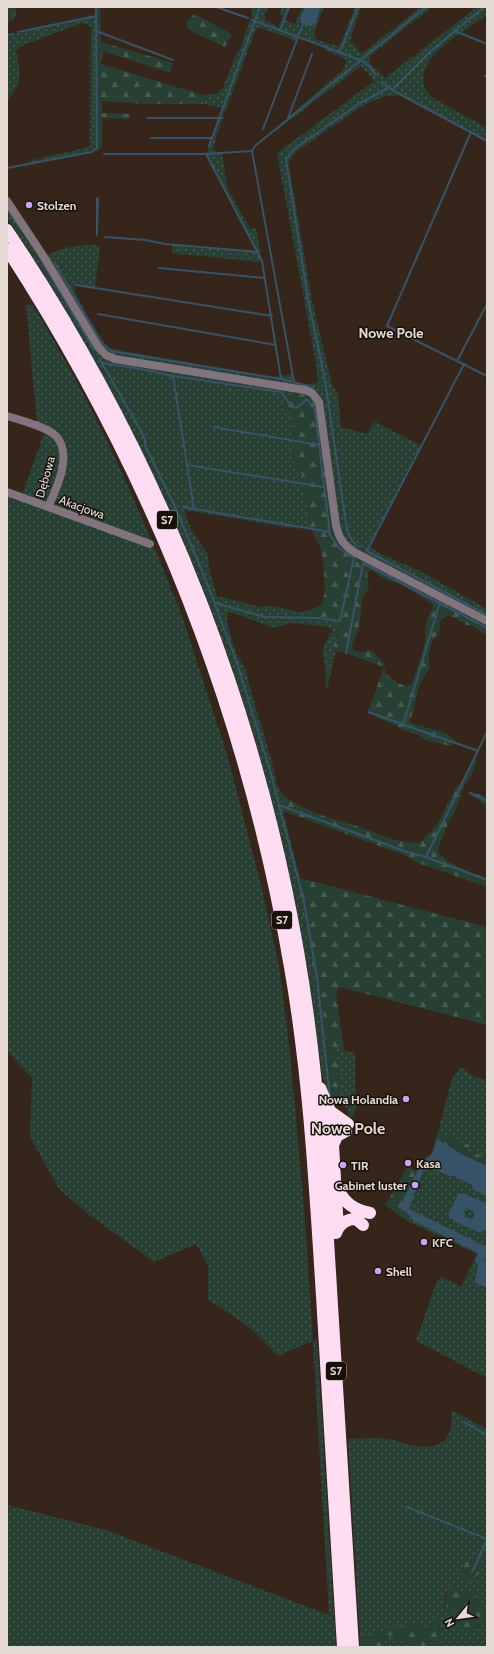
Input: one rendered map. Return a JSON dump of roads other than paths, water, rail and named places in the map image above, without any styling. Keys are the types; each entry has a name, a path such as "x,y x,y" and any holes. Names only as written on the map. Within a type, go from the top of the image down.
{"highway":[{"name":"S7","path":"7,230 61,315 125,430 163,511 212,631 242,721 273,834 300,967 314,1068 329,1263 353,1647"},
{"name":"S7","path":"7,250 77,364 115,436 153,514 187,596 214,669 241,754 264,839 291,970 306,1089 316,1208 343,1647"},
{"path":"314,1068 324,1099 330,1111 347,1127 337,1136 333,1145"},
{"path":"330,1111 338,1229"},
{"path":"336,1182 338,1190 347,1203 358,1210 370,1213"},
{"path":"329,1263 332,1245 342,1223 352,1219 363,1225"}],"street":[{"path":"7,201 44,257 99,348 106,355 115,359 305,390 315,396 319,402 336,525 339,537 344,544 356,553 487,621"},
{"name":"Dębowa","path":"7,416 48,431 60,442 63,449 64,462 48,507"},
{"name":"Akacjowa","path":"7,492 150,544"}],"water":[{"path":"305,7 321,7 316,23 311,26 303,24 300,19"},
{"path":"99,197 98,235 96,236 96,198"},
{"path":"437,1139 463,1155 487,1166 487,1196 472,1189 473,1186 452,1175 451,1177 432,1168 423,1171 409,1209 487,1247 487,1257 484,1261 487,1265 487,1286 482,1286 475,1282 478,1266 475,1260 478,1253 414,1221 406,1212 399,1208 422,1162 432,1154"},
{"path":"462,1193 486,1203 487,1200 487,1228 480,1233 456,1222 448,1216 458,1194","holes":["467,1208 474,1212 474,1217 472,1219 465,1217 464,1210"]}],"waterway":[{"path":"7,168 92,152 97,148 96,7"},
{"path":"216,7 248,18"},
{"path":"209,146 260,7"},
{"path":"280,30 289,7"},
{"path":"340,52 358,7"},
{"path":"252,151 255,146 426,7"},
{"path":"392,90 430,52 484,7"},
{"path":"18,32 96,16"},
{"path":"252,20 360,60 368,65 376,75"},
{"path":"263,129 303,24"},
{"path":"96,31 173,60"},
{"path":"455,31 487,44"},
{"path":"7,35 13,34"},
{"path":"288,118 312,54"},
{"path":"382,82 392,90 487,141"},
{"path":"359,547 350,538 346,526 325,380 308,299 286,159 294,149 360,103 388,87"},
{"path":"147,118 220,118"},
{"path":"471,132 387,326 487,376"},
{"path":"151,138 212,138"},
{"path":"104,154 206,154 252,151 294,382"},
{"path":"206,154 262,261 281,379"},
{"path":"7,209 23,232"},
{"path":"105,237 258,252"},
{"path":"39,256 94,350"},
{"path":"54,262 103,345 111,351 281,379 313,387"},
{"path":"159,268 265,278"},
{"path":"76,285 272,316"},
{"path":"457,361 487,304"},
{"path":"98,314 276,345"},
{"path":"99,358 145,439 145,445 176,509 206,581 237,663 271,774 304,902 317,978 330,1098"},
{"path":"102,363 173,376 281,392 291,406 295,408 298,407 307,399 315,410 330,535 340,549 354,558 340,621 319,618 265,617 215,603"},
{"path":"464,364 367,551 487,615"},
{"path":"173,376 194,509"},
{"path":"214,427 319,445"},
{"path":"187,465 324,487"},
{"path":"183,507 330,532"},
{"path":"346,653 363,563 487,628"},
{"path":"403,725 440,602"},
{"path":"368,712 478,751"},
{"path":"426,857 487,732"},
{"path":"470,793 487,801"},
{"path":"279,805 487,880"},
{"path":"464,1422 487,1435"},
{"path":"407,1507 487,1539"},
{"path":"472,1572 487,1540"}],"place":[{"name":"Stolzen","path":"29,205"},
{"name":"Nowa Holandia","path":"406,1099"},
{"name":"Kasa","path":"408,1163"},
{"name":"TIR","path":"343,1165"},
{"name":"Gabinet luster","path":"415,1185"},
{"name":"KFC","path":"424,1242"},
{"name":"Shell","path":"378,1271"}],"district":[{"name":"Nowe Pole","path":"391,333"},
{"name":"Nowe Pole","path":"348,1128"}]}
